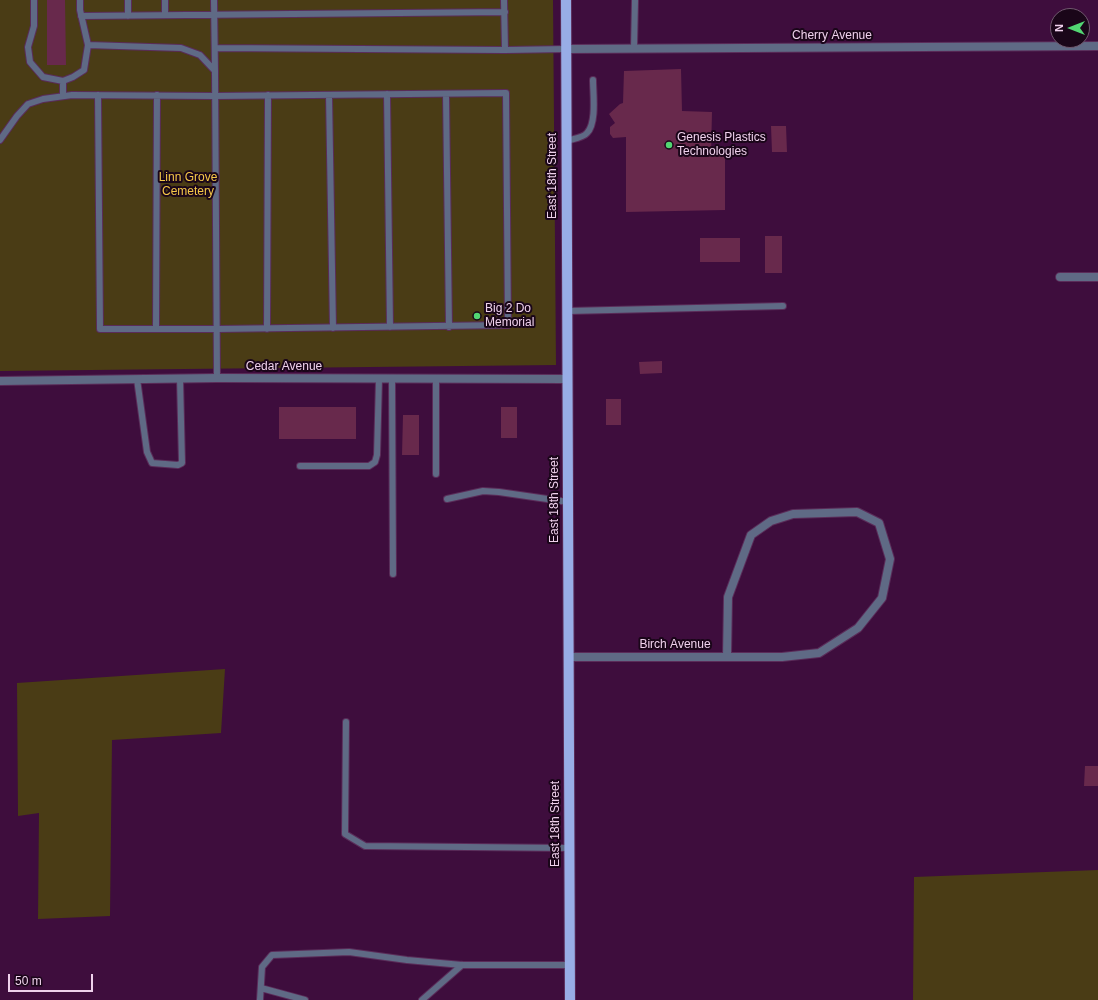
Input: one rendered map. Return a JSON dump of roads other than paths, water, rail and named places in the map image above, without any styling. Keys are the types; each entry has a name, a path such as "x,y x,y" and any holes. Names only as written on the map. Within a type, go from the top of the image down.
{"main road":[{"name":"East 18th Street","path":"566,0 570,1000"}],"street":[{"name":"Cherry Avenue","path":"566,49 1098,46"},
{"path":"1060,277 1098,277"},
{"name":"Cedar Avenue","path":"0,381 217,378 436,380 568,379"},
{"name":"Birch Avenue","path":"569,657 727,657 782,657 819,653 858,628 882,598 890,559 879,523 857,512 793,514 771,521 751,536 728,597 727,657"}],"lane":[{"path":"34,0 34,26 28,47 30,62 43,77 63,81 74,77 84,70 88,45 81,16 80,0"},
{"path":"128,0 128,16"},
{"path":"165,0 165,15"},
{"path":"214,0 217,378"},
{"path":"504,0 505,50"},
{"path":"634,48 635,0"},
{"path":"81,16 505,12"},
{"path":"88,45 181,48 200,55 215,71"},
{"path":"215,48 566,49"},
{"path":"566,141 586,135 591,128 593,116 593,80"},
{"path":"63,81 63,96"},
{"path":"0,140 17,116 28,104 43,99 63,96 98,95 157,95 215,96 506,93 508,325 267,329 100,329 98,95"},
{"path":"387,94 390,327"},
{"path":"446,94 449,326"},
{"path":"156,329 157,95"},
{"path":"267,329 268,95"},
{"path":"329,95 333,328"},
{"path":"567,311 783,306"},
{"path":"136,380 146,452 152,463 178,465 182,463 180,379"},
{"path":"300,466 369,466 374,462 377,455 379,379"},
{"path":"392,379 393,574"},
{"path":"436,380 436,474"},
{"path":"447,499 484,491 568,502"},
{"path":"346,722 346,834 365,846 569,848"},
{"path":"260,1000 262,967 272,955 349,952 407,960 462,965 570,965"},
{"path":"422,1000 462,965"},
{"path":"260,988 305,1000"}],"place":[{"name":"Genesis Plastics Technologies","path":"669,145"},
{"name":"Big 2 Do Memorial","path":"477,316"}],"park label":[{"name":"Linn Grove Cemetery","path":"188,185"}]}
